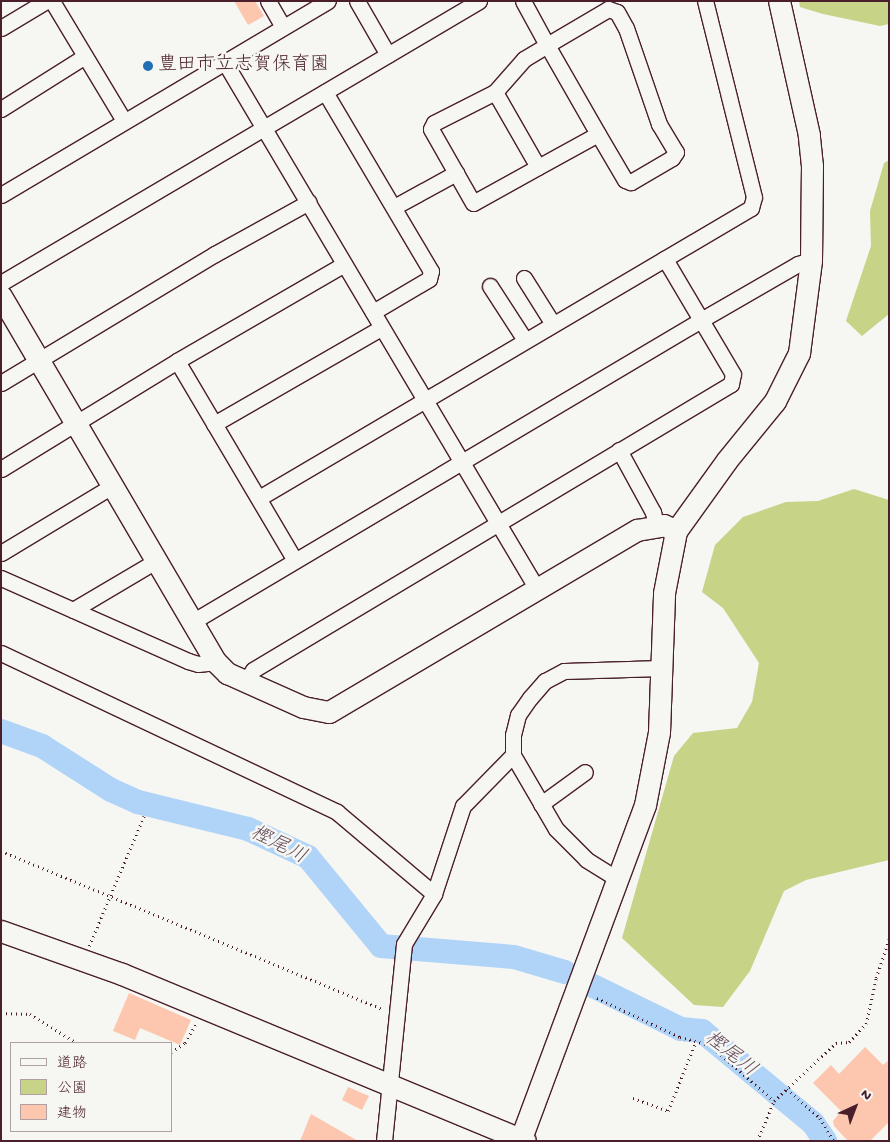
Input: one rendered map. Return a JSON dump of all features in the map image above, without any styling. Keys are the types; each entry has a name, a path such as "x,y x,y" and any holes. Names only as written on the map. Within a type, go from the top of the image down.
{"street":[{"path":"1,28 46,1"},
{"path":"52,1 124,121"},
{"path":"268,1 283,28"},
{"path":"1,194 328,1"},
{"path":"357,1 388,54"},
{"path":"1,283 479,1"},
{"path":"523,1 548,45 598,134 626,180 630,182 672,158 676,152 659,124 626,28 617,12 608,9 548,45 517,64 495,92 432,126 471,201 477,203 598,134"},
{"path":"259,498 665,259 754,204 705,1"},
{"path":"1,296 216,662 227,673 245,682 303,707 329,712 637,530 666,528 775,401 790,376 802,338 811,260 812,166 809,135 779,1"},
{"path":"1,109 85,56"},
{"path":"224,62 265,128 460,462 537,589"},
{"path":"325,92 394,208 430,275 429,279 373,312"},
{"path":"495,92 538,167"},
{"path":"394,208 456,173"},
{"path":"1,383 215,254 308,202"},
{"path":"245,682 252,670 731,384 734,374 665,259"},
{"path":"192,622 701,320 798,264 811,260"},
{"path":"1,469 76,425 177,361 344,264"},
{"path":"524,278 553,324"},
{"path":"490,286 525,340"},
{"path":"214,424 381,328"},
{"path":"177,361 294,560"},
{"path":"1,931 84,959 522,1140 619,880 645,805 656,758 667,570 666,528 653,512 620,450"},
{"path":"1,553 112,486"},
{"path":"73,610 156,561"},
{"path":"1,578 188,661 198,664 216,662"},
{"path":"1,653 337,812 434,894"},
{"path":"619,880 586,859 556,829 513,756 513,735 518,715 545,681 564,671 661,668"},
{"path":"384,1141 403,951 434,894 462,806 513,756"},
{"path":"541,804 585,772"}],"path":[{"path":"84,959 144,816"},
{"path":"1,851 398,1015"},
{"path":"758,1141 774,1101 836,1043 849,1042 866,1024 878,968 889,939"},
{"path":"597,998 680,1037 696,1041 718,1051 774,1101"},
{"path":"172,1051 184,1043 203,1008"},
{"path":"1,1013 30,1014 75,1042"},
{"path":"633,1098 668,1111 696,1041"},
{"path":"787,1089 820,1118 834,1141"}],"green space":[{"path":"799,1 889,1 889,24 880,26 823,14 800,7"},
{"path":"889,160 889,314 862,336 846,321 871,246 870,211 884,163"},
{"path":"854,489 889,500 889,860 806,880 784,891 750,971 723,1007 694,1005 622,938 674,756 693,733 737,728 752,702 759,663 723,608 702,592 715,545 743,517 786,502 818,501"}],"building":[{"path":"234,1 255,1 264,16 248,25"},
{"path":"129,993 191,1020 180,1045 140,1028 135,1040 113,1031"},
{"path":"865,1047 883,1065 889,1060 889,1122 870,1141 848,1141 834,1126 833,1121 841,1111 813,1083 831,1065 839,1074"},
{"path":"348,1087 369,1096 362,1110 342,1100"},
{"path":"311,1114 358,1141 300,1141"}],"waterway":[{"name":"樫尾川","path":"1,731 42,746 111,790 138,802 248,829 308,857 381,946 514,957 565,972"},
{"name":"樫尾川","path":"589,984 681,1029 702,1031 813,1123 825,1141"}],"place":[{"name":"豊田市立志賀保育園","path":"148,66"}]}
